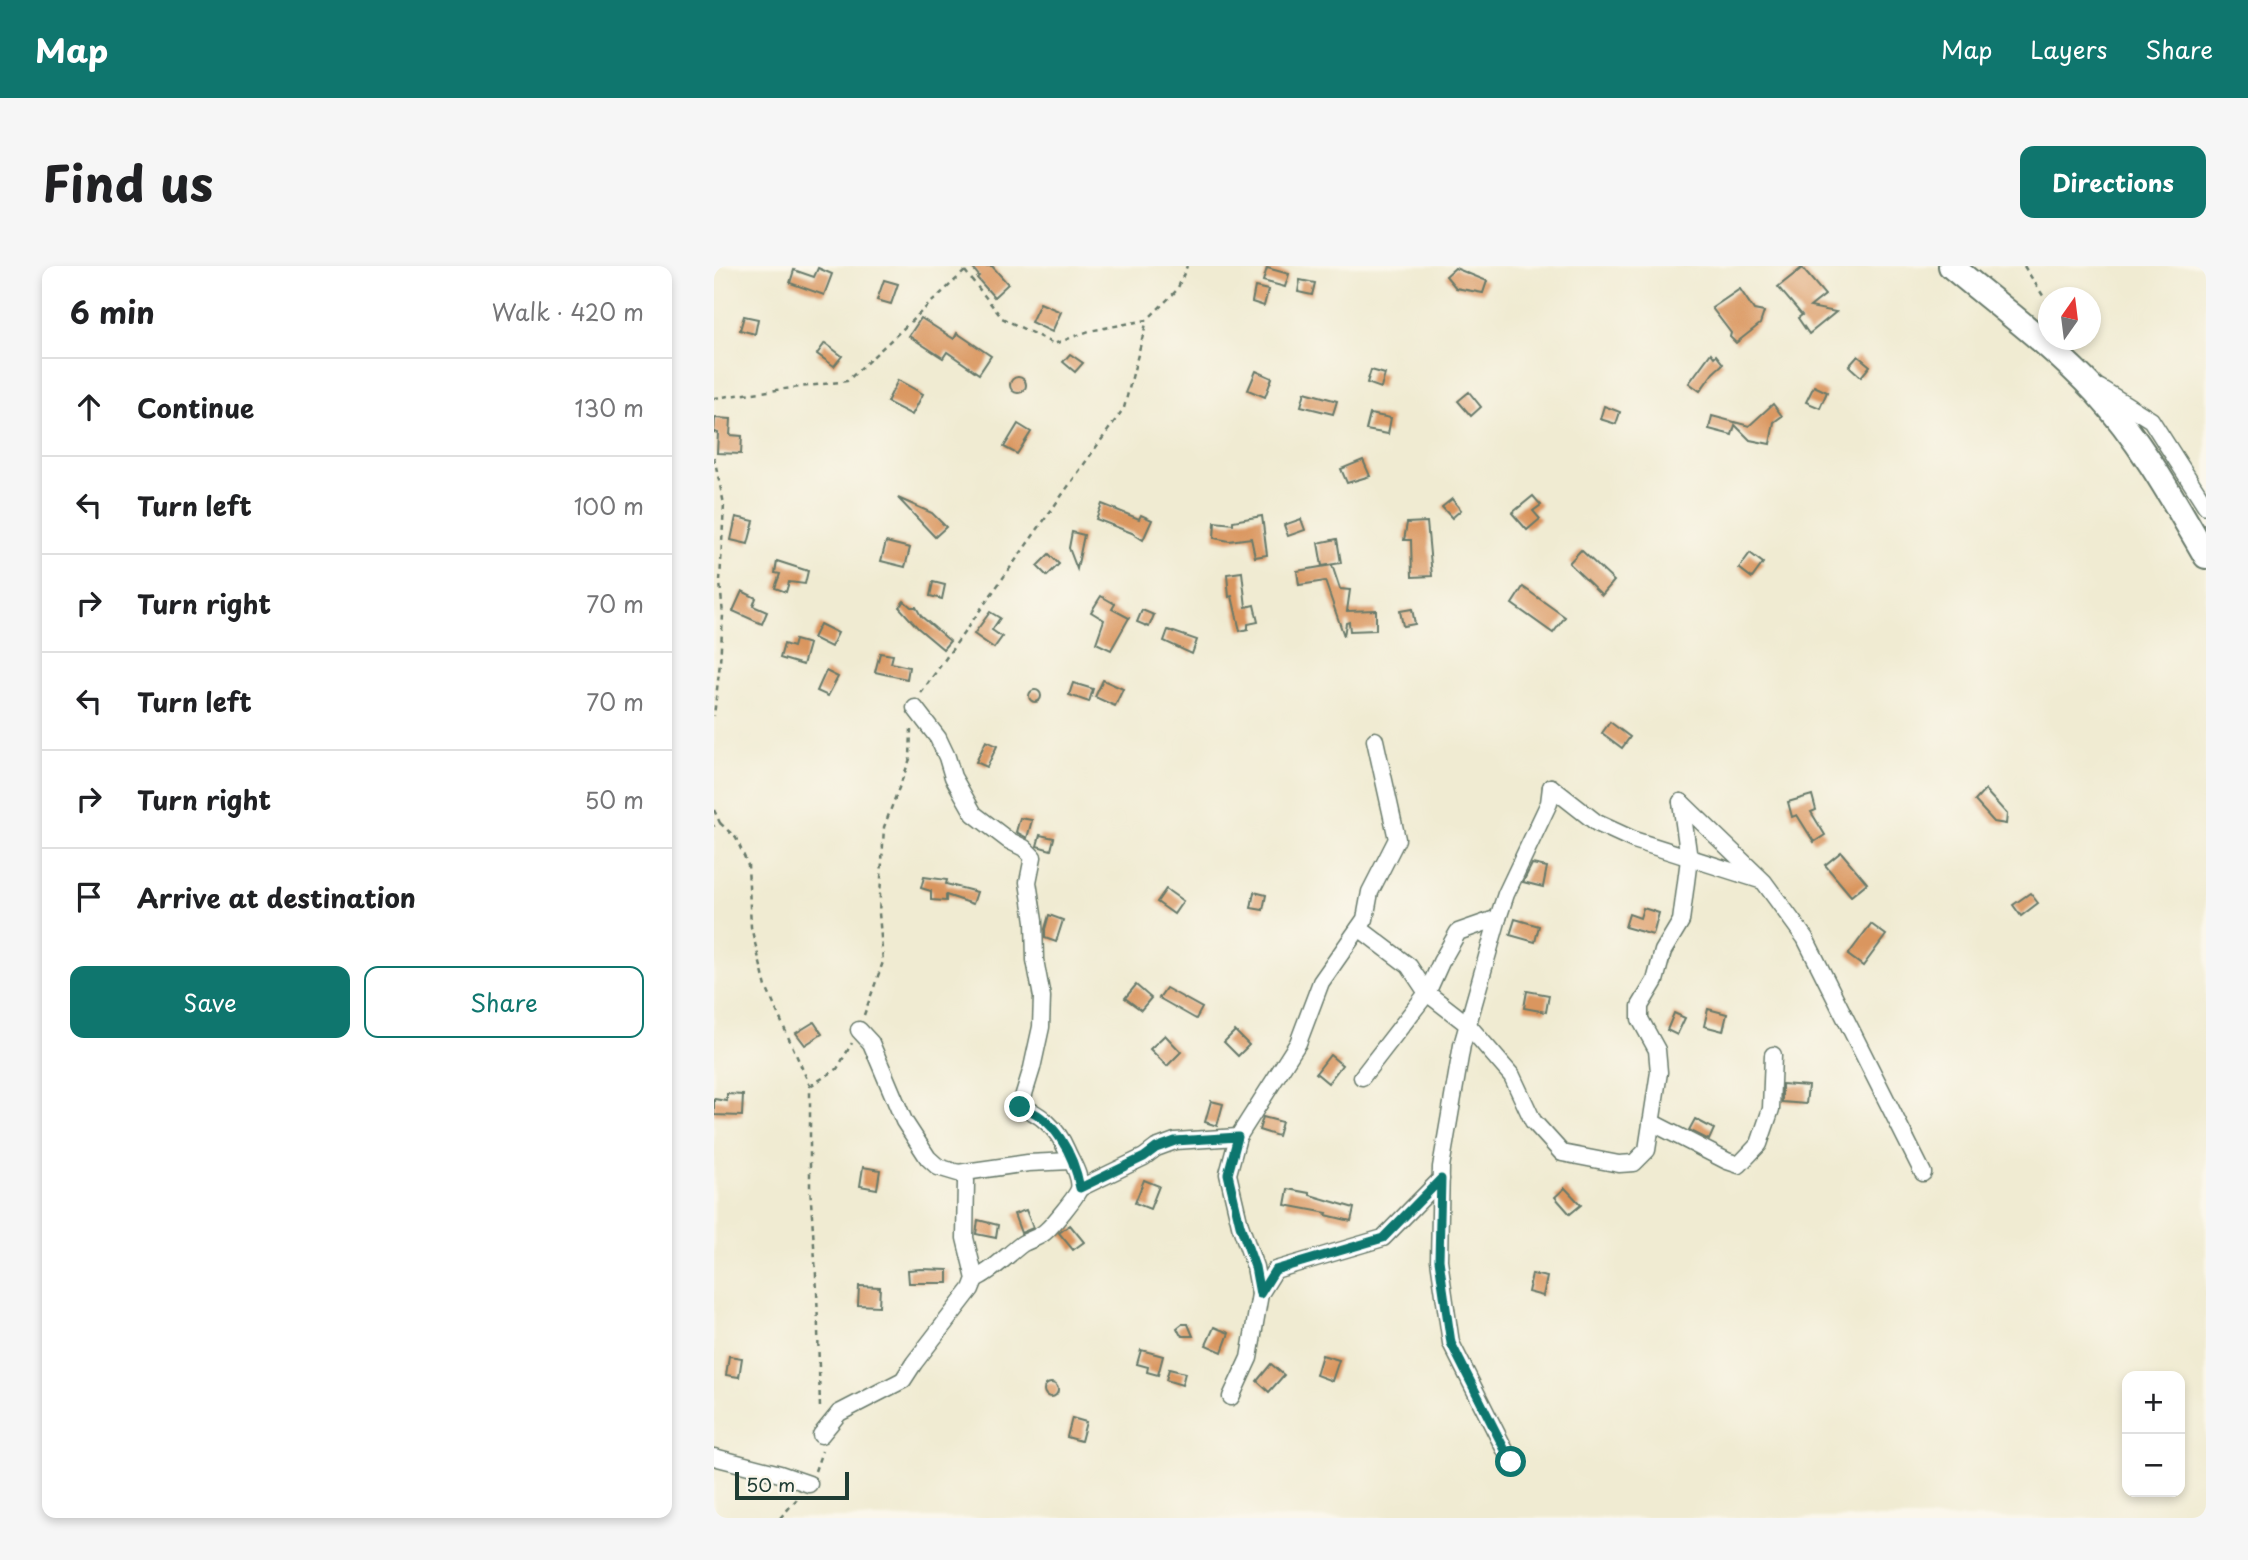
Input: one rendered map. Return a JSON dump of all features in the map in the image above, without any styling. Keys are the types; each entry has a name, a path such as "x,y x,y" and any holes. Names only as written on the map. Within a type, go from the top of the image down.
{"main road":[{"path":"1951,266 2079,375 2098,395 2157,470 2206,556"}],"street":[{"path":"2079,375 2151,420 2206,506"},
{"path":"915,708 938,738 953,777 974,814 1033,857 1028,882 1034,921 1035,960 1042,997 1041,1027 1020,1107 1041,1117 1057,1134 1077,1174 1080,1188"},
{"path":"1231,1397 1249,1357 1260,1294 1255,1267 1240,1225 1228,1174 1238,1137 1298,1043 1321,982 1365,919 1370,892 1397,839 1375,740"},
{"path":"1511,1462 1451,1343 1439,1260 1441,1167 1467,1024 1506,894 1549,803 1551,787 1597,823 1689,859 1764,882"},
{"path":"1359,928 1409,966 1427,993 1467,1024 1512,1076 1533,1121 1562,1153 1619,1164 1634,1163 1647,1150 1659,1072 1657,1050 1640,1019 1640,1006 1656,981 1663,951 1681,920 1689,859 1681,802 1764,882 1805,938 1923,1173"},
{"path":"1362,1077 1427,993 1440,962 1458,932 1498,918"},
{"path":"859,1030 871,1043 904,1121 928,1158 938,1167 963,1173 1028,1163 1070,1161"},
{"path":"1651,1122 1739,1165 1759,1144 1771,1108 1773,1055"},
{"path":"975,1279 987,1274 1024,1243 1046,1232 1075,1198 1080,1188 1144,1157 1156,1148 1175,1141 1238,1137"},
{"path":"821,1435 839,1413 903,1380 971,1289 975,1279 965,1238 966,1181 963,1173"},
{"path":"1260,1294 1275,1270 1383,1238 1441,1179"},
{"path":"714,1457 809,1484"}],"path":[{"path":"714,398 846,381 965,271 966,266"},
{"path":"810,1086 837,1069 859,1030 883,962 879,913 884,827 910,759 911,719 921,691 1124,408 1147,320 1177,290 1187,266"},
{"path":"2024,266 2038,287"},
{"path":"965,271 1002,318 1054,344 1089,331 1147,320"},
{"path":"714,457 724,504 720,582 723,615 714,716"},
{"path":"714,810 720,823 736,838 748,865 751,927 766,987 810,1086 810,1186 817,1290 822,1455 807,1489 780,1518"},
{"path":"714,825 720,823"}],"building":[{"path":"971,266 992,266 1008,284 994,297 977,278 979,276"},
{"path":"818,268 832,274 824,295 790,283 794,270 814,277"},
{"path":"1267,268 1289,274 1285,287 1263,281"},
{"path":"1455,268 1487,281 1483,293 1456,288 1446,276"},
{"path":"1802,268 1825,295 1810,307 1836,312 1809,334 1798,318 1802,315 1778,287"},
{"path":"884,280 898,284 891,304 877,300"},
{"path":"1300,280 1315,283 1312,295 1298,292"},
{"path":"1255,287 1268,290 1264,306 1252,302"},
{"path":"1740,289 1754,310 1764,312 1760,324 1736,343 1712,308"},
{"path":"1040,303 1061,312 1052,332 1031,322"},
{"path":"744,316 758,319 755,334 740,330"},
{"path":"921,318 954,339 957,333 991,356 979,374 947,352 943,358 909,336"},
{"path":"825,343 842,356 834,366 817,354"},
{"path":"1711,353 1723,364 1700,391 1689,383"},
{"path":"1070,354 1083,363 1075,372 1063,362"},
{"path":"1858,356 1870,366 1861,377 1849,366"},
{"path":"1371,370 1385,374 1381,388 1367,383"},
{"path":"1256,371 1272,378 1265,397 1248,390"},
{"path":"1015,377 1021,377 1026,385 1024,391 1015,393 1010,388 1010,382"},
{"path":"898,380 923,394 912,415 887,402"},
{"path":"1814,386 1827,392 1820,408 1806,402"},
{"path":"1305,392 1337,401 1333,414 1301,406"},
{"path":"1469,392 1481,407 1471,416 1458,401"},
{"path":"1773,404 1782,416 1774,422 1770,444 1750,440 1735,425 1732,435 1709,429 1712,416 1749,426"},
{"path":"1604,406 1620,412 1616,424 1600,419"},
{"path":"1370,414 1391,418 1388,434 1366,430"},
{"path":"715,418 731,419 730,435 742,436 741,454 717,453 718,433 714,432"},
{"path":"1018,424 1031,432 1017,454 1004,447"},
{"path":"1363,460 1370,476 1347,483 1341,469"},
{"path":"1533,496 1541,505 1533,511 1540,519 1527,530 1512,513"},
{"path":"898,498 932,513 946,527 935,537"},
{"path":"1452,499 1461,510 1452,518 1442,507"},
{"path":"1102,504 1139,519 1141,515 1152,520 1143,540 1096,519"},
{"path":"1262,516 1267,555 1255,557 1251,538 1229,541 1214,538 1215,522 1233,524 1233,521"},
{"path":"736,517 754,521 748,544 731,540"},
{"path":"1301,519 1305,530 1288,536 1284,525"},
{"path":"1427,522 1432,576 1412,577 1411,540 1404,540 1407,523"},
{"path":"1072,532 1084,535 1077,569 1069,548"},
{"path":"1337,539 1341,563 1322,566 1318,543"},
{"path":"886,542 910,548 905,567 881,561"},
{"path":"1581,550 1614,581 1602,595 1569,563"},
{"path":"1750,553 1763,563 1752,578 1739,568"},
{"path":"1049,554 1059,564 1047,576 1037,566"},
{"path":"777,561 808,571 805,584 789,582 786,592 775,588 780,574 775,573"},
{"path":"1332,565 1340,589 1350,590 1347,611 1376,610 1376,630 1350,631 1349,622 1346,623 1344,636 1325,581 1299,585 1297,571"},
{"path":"1242,572 1246,607 1254,605 1258,622 1248,624 1248,629 1240,631 1232,596 1229,597 1227,574"},
{"path":"933,582 945,585 942,599 930,596"},
{"path":"1523,587 1565,617 1553,633 1512,604"},
{"path":"742,591 756,598 753,606 767,612 762,624 733,611"},
{"path":"1101,596 1115,604 1112,609 1129,618 1111,650 1096,643 1104,620 1091,612"},
{"path":"904,601 911,607 916,607 921,616 950,641 943,649 899,607"},
{"path":"1412,609 1415,624 1403,626 1400,611"},
{"path":"1142,610 1154,615 1149,627 1137,622"},
{"path":"990,612 1000,618 992,630 1002,637 994,648 974,634"},
{"path":"820,624 838,633 831,647 813,638"},
{"path":"1168,630 1197,640 1192,654 1164,641"},
{"path":"795,640 809,644 803,665 780,658 784,644 793,647"},
{"path":"880,653 893,655 891,663 909,667 907,679 875,672"},
{"path":"826,671 838,677 828,696 817,691"},
{"path":"1103,680 1123,689 1115,706 1095,697"},
{"path":"1073,683 1093,689 1089,702 1069,695"},
{"path":"1035,690 1041,696 1035,702 1029,696"},
{"path":"1610,722 1630,737 1622,748 1602,733"},
{"path":"986,741 997,746 987,767 976,762"},
{"path":"1985,790 2007,814 2006,824 1994,822 1975,801"},
{"path":"1812,795 1816,810 1811,812 1825,835 1814,842 1797,815 1792,817 1788,802"},
{"path":"1020,818 1032,820 1027,838 1016,832"},
{"path":"1040,835 1054,838 1051,850 1037,846"},
{"path":"1841,852 1867,883 1851,896 1825,865"},
{"path":"1532,864 1547,867 1543,887 1523,882"},
{"path":"924,877 947,880 946,884 977,892 973,904 946,895 946,901 931,900 931,891 921,888"},
{"path":"1166,889 1183,901 1174,914 1157,902"},
{"path":"1254,892 1266,895 1263,910 1251,908"},
{"path":"2030,893 2038,903 2021,916 2013,905"},
{"path":"1643,908 1659,913 1653,935 1625,927 1629,914 1640,918"},
{"path":"1049,915 1063,920 1056,942 1045,938"},
{"path":"1515,919 1539,926 1535,942 1510,935"},
{"path":"1871,924 1886,935 1863,966 1848,955"},
{"path":"1136,985 1151,998 1141,1010 1125,998"},
{"path":"1166,988 1202,1008 1196,1019 1159,998"},
{"path":"1527,991 1549,995 1546,1012 1524,1008"},
{"path":"1708,1009 1727,1014 1723,1031 1704,1026"},
{"path":"1674,1013 1685,1018 1677,1035 1667,1030"},
{"path":"814,1022 822,1034 805,1045 796,1033"},
{"path":"1235,1031 1249,1045 1238,1056 1224,1042"},
{"path":"1165,1035 1181,1052 1167,1066 1150,1049"},
{"path":"1330,1055 1342,1065 1328,1083 1316,1073"},
{"path":"1782,1084 1808,1086 1806,1104 1782,1102"},
{"path":"727,1094 743,1095 742,1116 714,1115 714,1099 727,1101"},
{"path":"1211,1101 1223,1104 1217,1126 1205,1122"},
{"path":"1263,1117 1282,1122 1278,1136 1259,1130"},
{"path":"1695,1119 1714,1129 1709,1140 1689,1130"},
{"path":"863,1167 880,1170 877,1189 860,1186"},
{"path":"1144,1180 1159,1186 1150,1209 1135,1203"},
{"path":"1565,1188 1581,1205 1570,1214 1555,1197"},
{"path":"1288,1189 1310,1193 1354,1208 1351,1221 1326,1215 1327,1213 1285,1205"},
{"path":"1026,1210 1033,1228 1021,1233 1014,1214"},
{"path":"978,1220 998,1225 996,1238 976,1234"},
{"path":"1070,1225 1084,1242 1073,1250 1059,1233"},
{"path":"908,1270 948,1270 948,1283 909,1283"},
{"path":"1532,1274 1547,1277 1543,1296 1528,1292"},
{"path":"859,1286 880,1287 879,1306 858,1305"},
{"path":"1188,1324 1193,1336 1180,1334 1177,1328"},
{"path":"1214,1327 1229,1333 1222,1352 1206,1345"},
{"path":"1141,1350 1163,1356 1158,1375 1147,1372 1148,1367 1137,1364"},
{"path":"1322,1355 1339,1360 1332,1381 1316,1375"},
{"path":"729,1356 742,1358 739,1377 726,1375"},
{"path":"1271,1364 1284,1375 1269,1392 1257,1381"},
{"path":"1169,1369 1185,1373 1182,1385 1166,1380"},
{"path":"1048,1383 1054,1383 1058,1390 1054,1397 1048,1397 1044,1393 1044,1387"},
{"path":"1072,1418 1086,1422 1081,1441 1067,1437"}],"route":[{"path":"1020,1107 1041,1117 1057,1134 1077,1174 1080,1188 1144,1157 1156,1148 1175,1141 1238,1137 1228,1174 1240,1225 1255,1267 1260,1294 1275,1270 1383,1238 1441,1179 1439,1260 1451,1343 1511,1462"}]}
